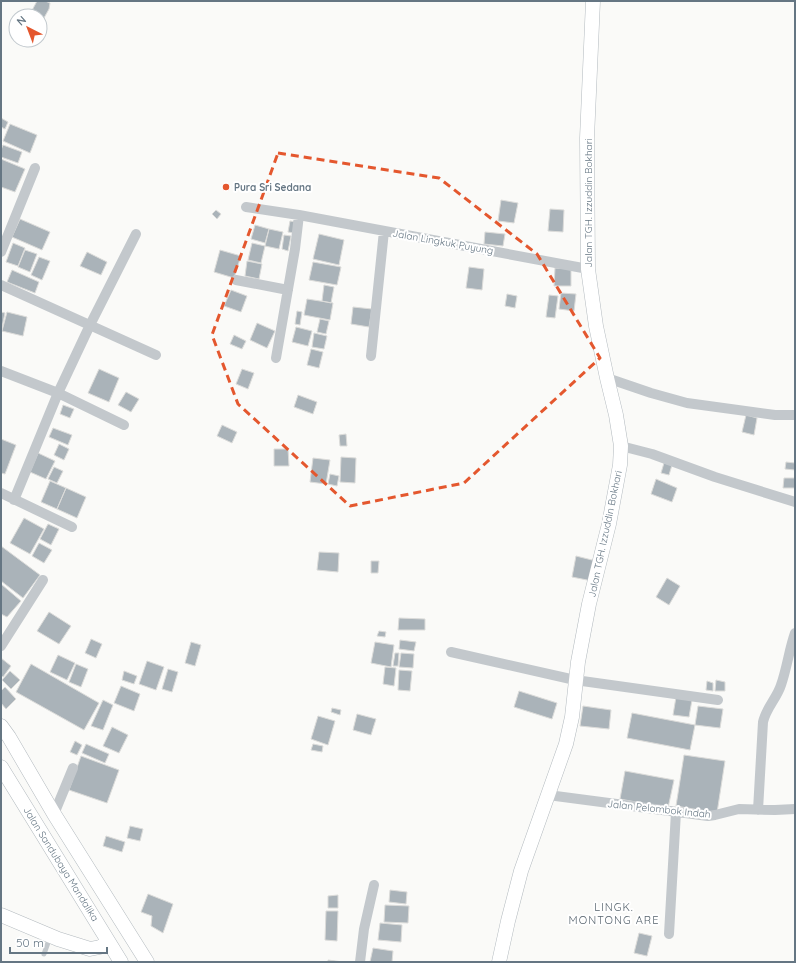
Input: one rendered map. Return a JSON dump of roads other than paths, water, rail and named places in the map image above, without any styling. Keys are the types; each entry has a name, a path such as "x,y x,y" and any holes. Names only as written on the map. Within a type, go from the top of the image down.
{"street":[{"name":"Jalan TGH. Izzuddin Bokhari","path":"499,962 521,871 566,744 572,717 575,680 589,604 598,574 615,498 620,465 621,446 616,414 606,378 596,326 588,269 587,138 593,1"},
{"path":"1,252 35,168"},
{"name":"Jalan Lingkuk Puyung","path":"246,206 588,269"},
{"path":"276,358 299,215"},
{"path":"371,356 384,231"},
{"path":"14,500 58,393 90,325 136,234"},
{"path":"236,280 288,290"},
{"path":"1,284 156,355"},
{"path":"1,371 58,393 124,425"},
{"path":"606,378 687,403 775,415 795,415"},
{"path":"621,446 652,454 715,477 795,502"},
{"path":"1,493 72,527"},
{"path":"1,646 43,580"},
{"path":"758,810 763,722 767,709 775,698 781,685 791,643 795,633"},
{"path":"451,652 575,680 718,700"},
{"path":"1,726 54,814 144,957 125,962"},
{"name":"Jalan Sandubaya Mandalika","path":"1,767 121,962"},
{"path":"54,814 73,768"},
{"name":"Jalan Pelombok Indah","path":"548,795 708,816 715,816 739,809 795,809"},
{"path":"669,934 676,812"},
{"path":"360,962 364,929 374,885"},
{"path":"1,915 51,936 90,949 109,943"}],"lane":[{"path":"44,954 51,936"}],"place":[{"name":"Pura Sri Sedana","path":"226,187"}],"district":[{"name":"LINGK. MONTONG ARE","path":"614,913"}]}
